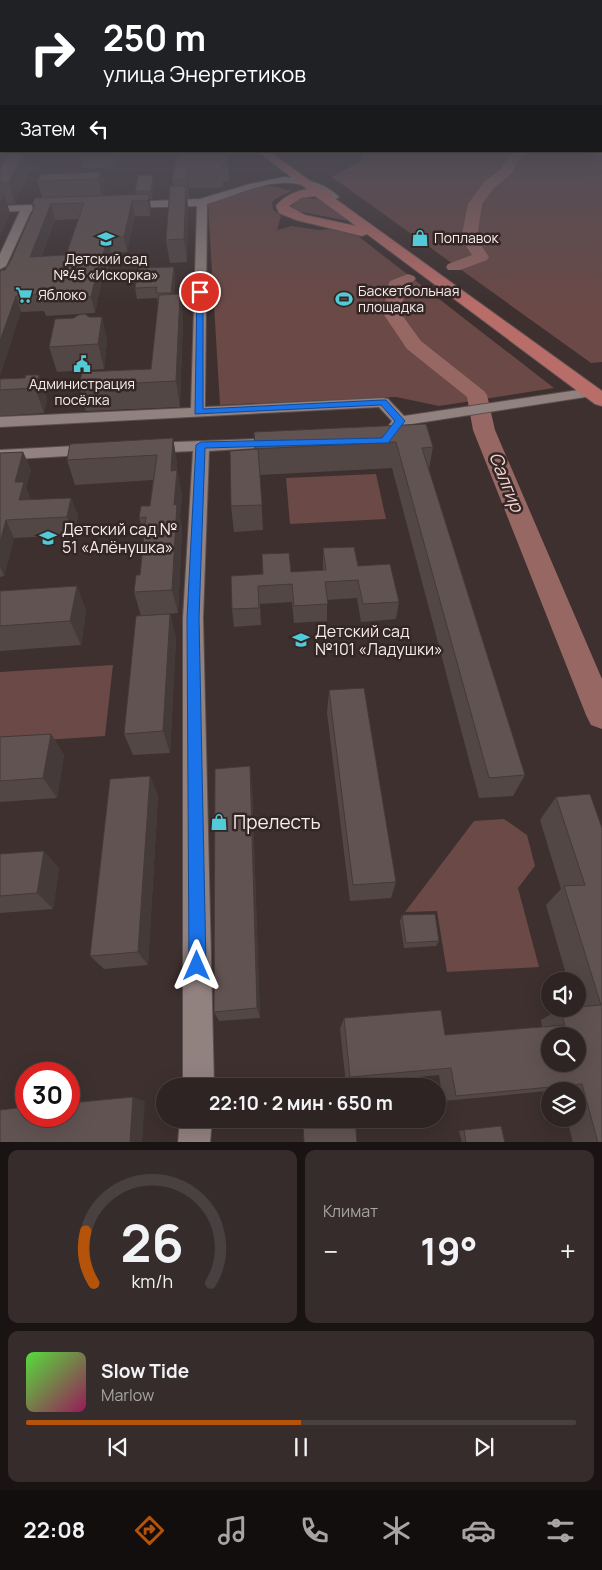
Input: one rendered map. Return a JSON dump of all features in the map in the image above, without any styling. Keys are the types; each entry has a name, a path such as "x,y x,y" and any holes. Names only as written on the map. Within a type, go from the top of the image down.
{"main road":[{"path":"290,198 282,206 284,210 304,219 348,227 386,243"},
{"path":"325,198 599,392"},
{"path":"336,198 368,218"},
{"path":"339,198 599,392"}],"street":[{"path":"115,205 202,202 213,198"},
{"path":"198,412 202,202"},
{"path":"0,209 70,206"},
{"path":"0,266 26,208"},
{"path":"365,441 385,440 400,421 505,404 599,392"},
{"path":"0,422 383,402 400,421"},
{"path":"134,448 298,443"},
{"path":"198,1078 193,618 201,445"},
{"path":"0,455 105,450"},
{"path":"194,1142 195,1128"}],"shaded area":[{"path":"221,198 277,198 272,202 273,210 281,216 277,230 292,226 318,230 332,229 358,236 554,388 439,406 396,397 220,405 208,205"},
{"path":"301,198 319,199 348,221 297,211 291,206"},
{"path":"362,198 602,198 602,362 591,363"},
{"path":"376,474 386,519 290,524 286,478"},
{"path":"113,665 105,736 0,743 0,672"},
{"path":"504,819 527,835 535,866 518,888 539,967 447,972 437,911 405,912 474,821"}],"building":[{"path":"35,198 148,198 148,201 132,201 124,237 108,237 102,258 100,258 91,297 40,299 42,294 16,296 0,341 0,273 1,270 5,270 11,260 35,205 32,205","holes":["84,203 66,255 30,257 51,204"]},
{"path":"169,198 186,198 184,239 166,240"},
{"path":"174,267 171,293 156,293 157,287 135,288 139,268"},
{"path":"180,294 176,381 79,386 82,372 151,369 159,295"},
{"path":"85,314 89,317 102,317 98,344 49,347 55,319 74,318"},
{"path":"26,375 39,375 35,388 0,390 0,379 25,378"},
{"path":"426,424 433,447 422,448 525,775 489,778 396,442 255,449 254,432"},
{"path":"173,438 171,471 177,470 174,505 177,504 172,590 134,592 136,575 140,575 146,517 139,518 141,506 150,506 157,455 67,460 70,444"},
{"path":"258,449 262,505 231,506 230,451"},
{"path":"23,452 15,482 24,482 19,500 71,498 67,517 6,520 0,542 0,453"},
{"path":"354,547 358,566 390,564 399,602 363,604 358,580 325,582 328,604 294,606 292,584 258,586 259,608 232,609 231,576 263,574 262,554 289,553 291,572 326,570 323,548"},
{"path":"77,586 70,621 0,626 0,591"},
{"path":"170,614 163,731 124,734 136,616"},
{"path":"364,688 396,882 353,885 329,690"},
{"path":"51,734 43,778 0,781 0,737"},
{"path":"250,766 257,1008 214,1012 215,769"},
{"path":"150,776 138,952 90,956 110,779"},
{"path":"590,794 602,828 602,1142 598,1142 586,1099 586,1082 541,1082 541,1088 456,1096 451,1068 350,1077 344,1018 441,1010 445,1035 541,1027 565,1025 562,1017 586,1017 586,1006 601,1005 564,886 585,885 556,797"},
{"path":"44,851 37,893 0,896 0,854"},
{"path":"435,914 439,941 406,943 402,915"},
{"path":"133,1097 130,1142 0,1142 0,1110 15,1108 15,1127 80,1127 80,1102"},
{"path":"501,1126 505,1142 466,1142 464,1130"},
{"path":"303,1128 356,1128 357,1142 304,1142"}],"waterway":[{"name":"Салгир","path":"454,267 481,257 469,239 475,204 479,198"},
{"name":"Салгир","path":"408,279 396,285 393,315 414,345 477,395 484,430 602,715"}],"place":[{"name":"Поплавок","path":"420,238"},
{"name":"Детский сад №45 «Искорка»","path":"106,239"},
{"name":"Яблоко","path":"24,295"},
{"name":"Баскетбольная площадка","path":"344,299"},
{"name":"Администрация посёлка","path":"82,364"},
{"name":"Детский сад № 51 «Алёнушка»","path":"48,538"},
{"name":"Детский сад №101 «Ладушки»","path":"301,640"},
{"name":"Прелесть","path":"219,822"}],"route":[{"path":"197,966 193,618 201,445 385,440 400,421 383,402 198,412 200,292"}]}
